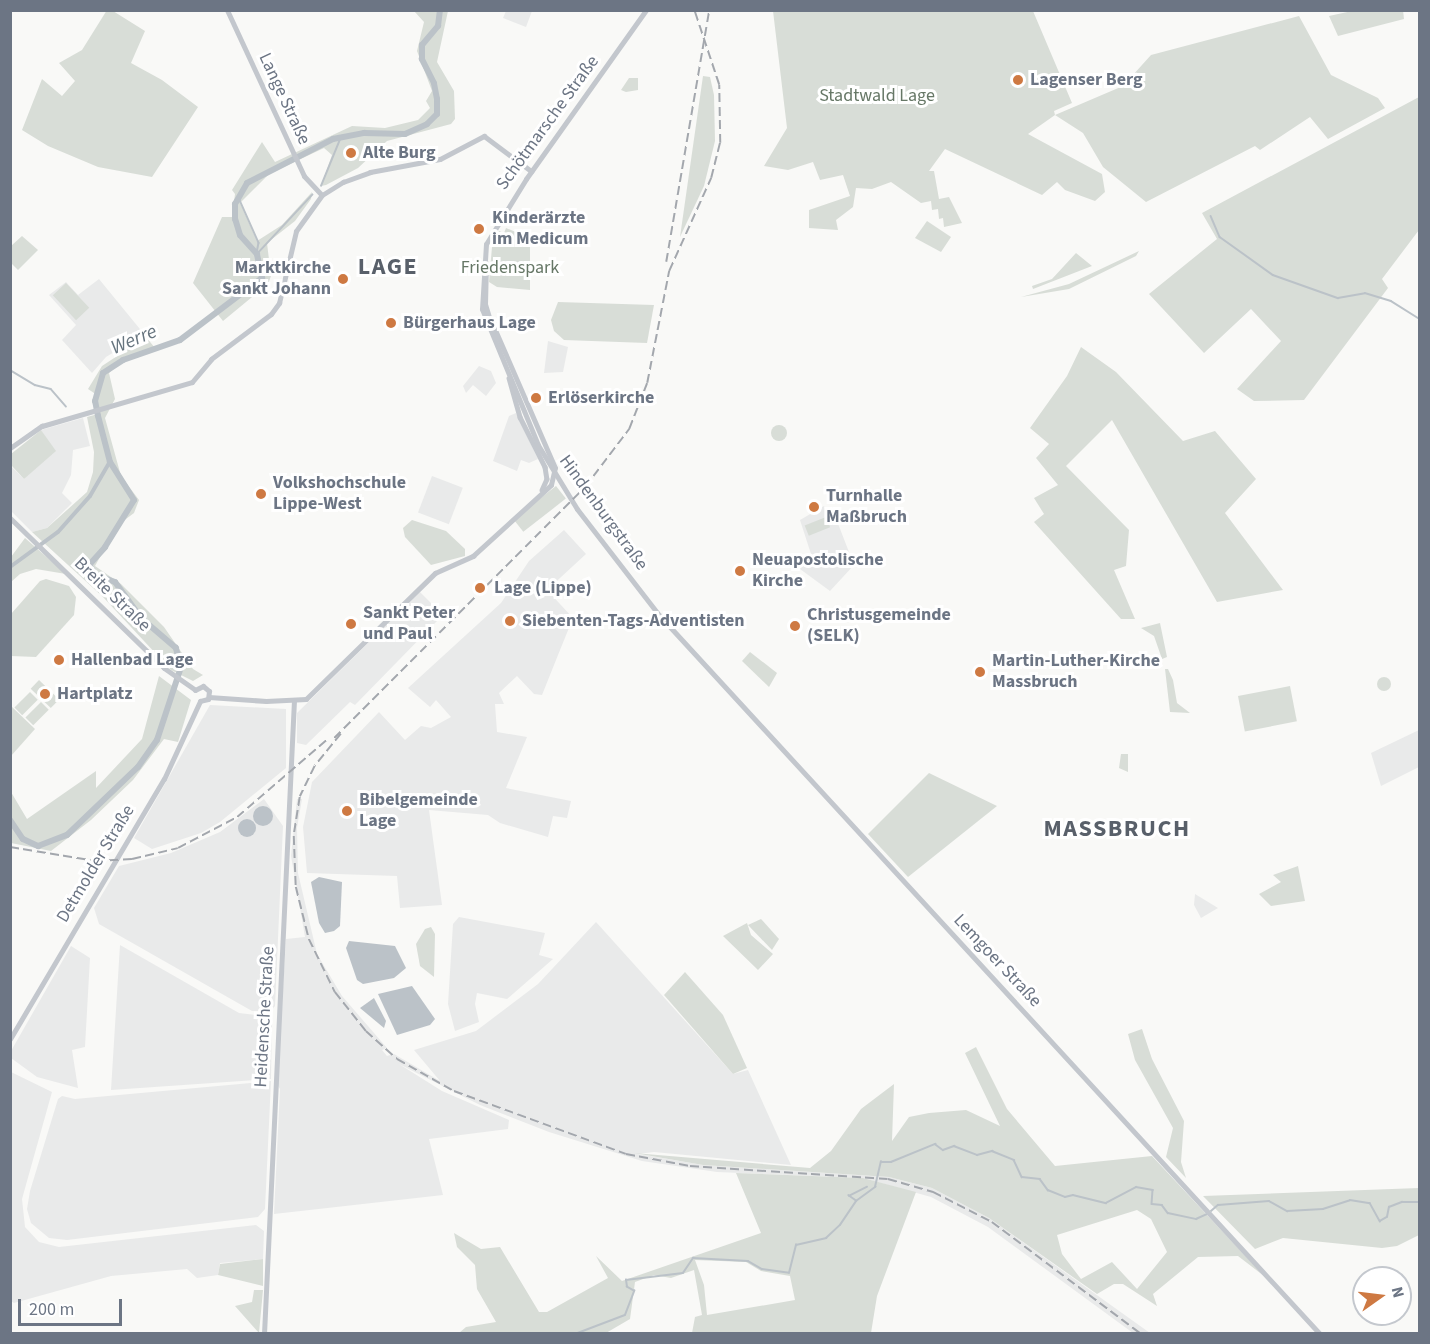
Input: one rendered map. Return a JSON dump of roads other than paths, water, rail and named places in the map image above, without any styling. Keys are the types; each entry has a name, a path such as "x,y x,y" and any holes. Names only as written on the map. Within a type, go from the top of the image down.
{"main road":[{"name":"Lange Straße","path":"227,10 292,152 318,192"},
{"name":"Schötmarsche Straße","path":"481,294 486,251 491,232 531,171 646,10"},
{"path":"10,448 42,426 192,382 212,359 271,314 281,299 293,237 318,192 358,175 456,154 479,137 489,138 531,171"},
{"name":"Hindenburgstraße","path":"486,251 485,304 518,400"},
{"name":"Hindenburgstraße","path":"481,294 484,317 544,456 614,556 654,608"},
{"name":"Hindenburgstraße","path":"491,322 556,472 554,481 545,487"},
{"name":"Hindenburgstraße","path":"509,378 520,417 545,467 545,487"},
{"path":"195,690 200,701 209,697 294,701 309,697 435,573 473,556 545,487"},
{"name":"Breite Straße","path":"10,518 172,675 195,690 205,687 209,697"},
{"name":"Lemgoer Straße","path":"654,608 1320,1334"},
{"name":"Detmolder Straße","path":"10,1039 164,779 200,701"},
{"name":"Heidensche Straße","path":"264,1334 294,701"}],"waterway":[{"name":"Werre","path":"10,820 23,839 38,846 67,835 138,767 157,740 181,667 176,648 141,618 115,582 96,575 89,565 105,547 134,500 110,462 98,416 95,401 103,373 123,360 180,340 262,278 257,254 240,235 235,219 235,204 247,183 333,139 364,133 405,134 427,124 437,114 434,83 422,59 422,45 438,26 440,10"},
{"path":"321,186 341,137"},
{"path":"257,254 312,195"},
{"path":"239,198 259,243 257,253"},
{"path":"1211,216 1220,237 1273,275 1338,298 1365,293 1391,301 1420,319"},
{"path":"10,370 35,385 51,389 66,406"},
{"path":"10,567 58,532 90,496 110,462"},
{"path":"575,1334 625,1315 634,1291 627,1287 626,1280 683,1273 693,1258 748,1261 762,1269 789,1273 796,1245 826,1238 840,1225 856,1201 875,1187 881,1162 891,1162 935,1144 943,1150 954,1146 977,1155 992,1151 1014,1160 1022,1177 1040,1179 1048,1190 1065,1197 1073,1195 1106,1203 1136,1187 1153,1190 1152,1204 1162,1205 1168,1213 1196,1219 1207,1214"},
{"path":"856,1201 849,1196 867,1187"},
{"path":"1211,1211 1218,1205 1269,1201 1287,1211 1323,1209 1350,1200 1370,1203 1380,1221 1387,1217 1389,1207 1402,1202 1420,1202"}],"railway":[{"path":"334,738 585,487 629,429 647,383 669,271 711,178 720,143 719,85 694,10"},
{"path":"666,262 709,10"},
{"path":"341,734 315,766 300,797 294,836 296,887 309,939 335,992 366,1031 397,1059 454,1091 626,1154 690,1166 888,1179 933,1192 992,1222 1141,1334"},
{"path":"10,847 96,861 132,859 178,848 237,817 329,738"}],"place":[{"name":"Lagenser Berg","path":"1018,80"},
{"name":"Alte Burg","path":"351,153"},
{"name":"Kinderärzte im Medicum","path":"479,229"},
{"name":"Marktkirche Sankt Johann","path":"343,279"},
{"name":"Bürgerhaus Lage","path":"391,323"},
{"name":"Erlöserkirche","path":"536,398"},
{"name":"Volkshochschule Lippe-West","path":"261,494"},
{"name":"Turnhalle Maßbruch","path":"814,507"},
{"name":"Neuapostolische Kirche","path":"740,571"},
{"name":"Lage (Lippe)","path":"480,588"},
{"name":"Siebenten-Tags-Adventisten","path":"510,621"},
{"name":"Sankt Peter und Paul","path":"351,624"},
{"name":"Christusgemeinde (SELK)","path":"795,626"},
{"name":"Hallenbad Lage","path":"59,660"},
{"name":"Martin-Luther-Kirche Massbruch","path":"980,672"},
{"name":"Hartplatz","path":"45,694"},
{"name":"Bibelgemeinde Lage","path":"347,811"}],"district":[{"name":"LAGE","path":"388,267"},
{"name":"MASSBRUCH","path":"1117,829"}],"park label":[{"name":"Stadtwald Lage","path":"877,96"},
{"name":"Friedenspark","path":"510,268"}]}
